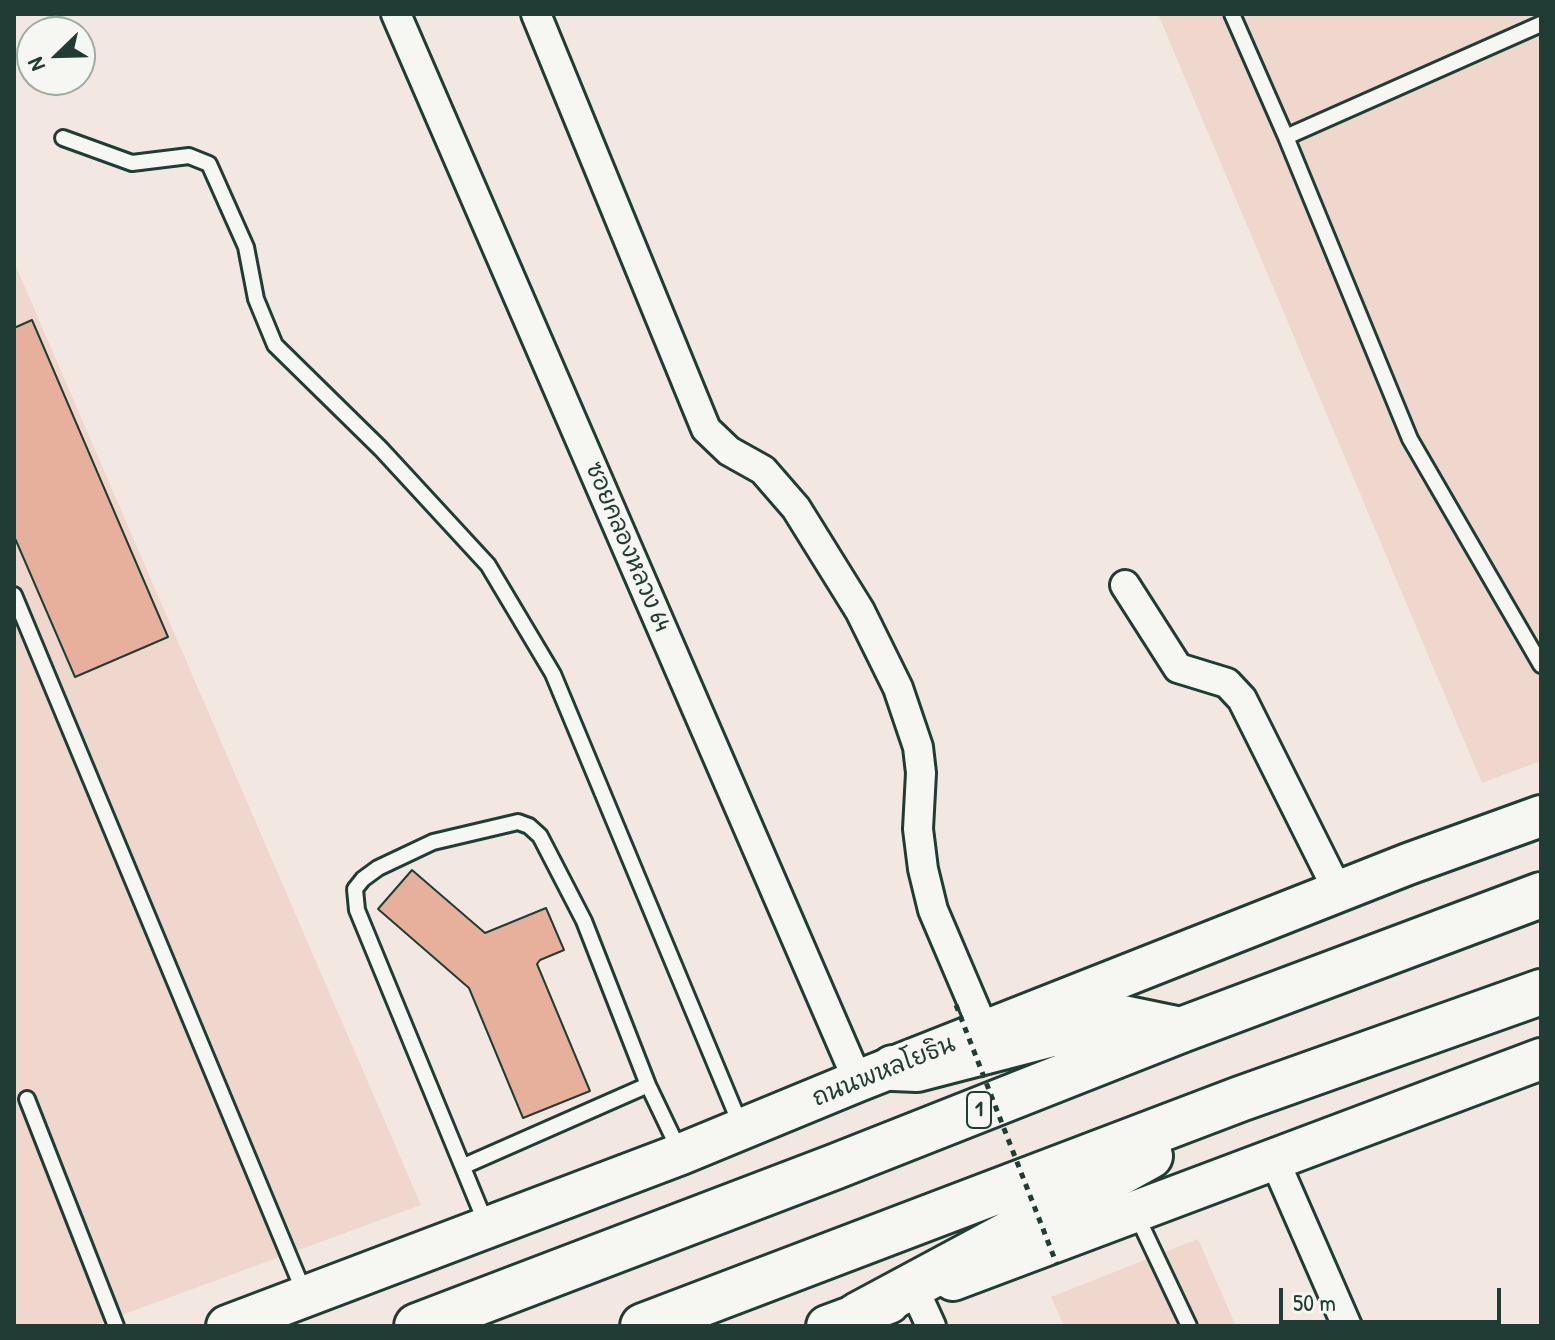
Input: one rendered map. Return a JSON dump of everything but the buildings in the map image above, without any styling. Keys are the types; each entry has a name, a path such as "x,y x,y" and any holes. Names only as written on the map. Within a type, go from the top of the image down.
{"highway":[{"name":"1","path":"417,1326 820,1173 1181,1030 1541,895"},
{"path":"643,1326 1240,1099 1541,992"},
{"path":"875,1074 917,1069 1118,1017 1181,1030"},
{"path":"842,1320 1088,1191 1240,1099"}],"main road":[{"name":"ถนนพหลโยธิน","path":"227,1326 742,1130 875,1074 970,1018 1339,893 1408,864 1541,816"},
{"path":"842,1320 924,1309 1136,1213 1541,1059"}],"street":[{"name":"ซอยคลองหลวง 64","path":"396,14 875,1074"},
{"path":"536,14 706,429 729,451 763,470 796,508 860,611 898,688 918,747 921,773 918,829 923,869 933,910 970,1018"},
{"path":"1125,585 1178,668 1227,683 1242,699 1339,893"},
{"path":"1274,1159 1347,1326"}],"lane":[{"path":"1232,14 1410,439 1541,665"},
{"path":"1286,137 1541,24"},
{"path":"63,138 132,163 189,156 209,164 246,247 256,299 275,345 381,449 488,565 553,674 742,1130"},
{"path":"14,595 306,1296"},
{"path":"487,1227 357,910 355,889 363,879 378,868 433,842 518,822 529,826 540,836 584,921 648,1085 681,1154"},
{"path":"464,1166 648,1085"},
{"path":"27,1099 116,1326"},
{"path":"1136,1213 1189,1326"}],"path":[{"path":"970,1018 1057,1265"}],"shaded area":[{"path":"1158,14 1541,14 1541,761 1482,783"},
{"path":"14,262 421,1205 92,1326 14,1326"},
{"path":"1198,1239 1236,1326 1064,1326 1051,1297"}]}
